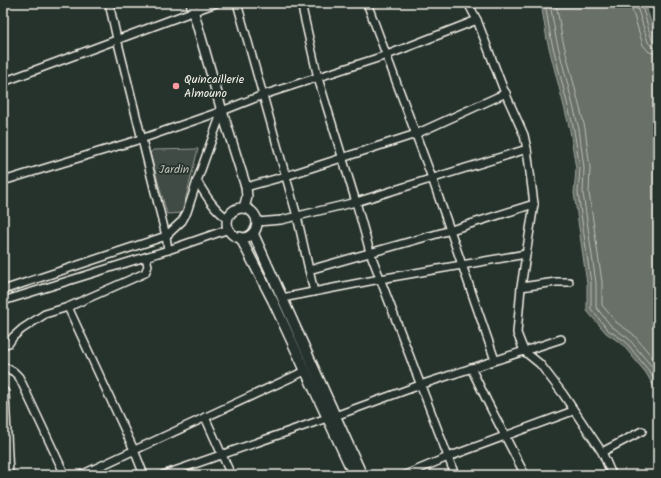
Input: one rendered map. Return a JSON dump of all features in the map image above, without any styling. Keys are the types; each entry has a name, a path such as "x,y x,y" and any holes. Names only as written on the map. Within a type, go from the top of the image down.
{"main road":[{"path":"3,393 7,475"}],"street":[{"path":"110,3 117,39 166,236 168,250"},
{"path":"3,82 117,39 192,7 216,3"},
{"path":"237,3 297,216 314,292"},
{"path":"301,3 318,78 370,252 455,475"},
{"path":"367,3 451,230 495,360"},
{"path":"468,3 477,20 503,88 524,135 527,149 534,204 521,287 517,333 524,350 540,364 602,452 612,475"},
{"path":"192,7 222,111 246,186 247,197 244,208"},
{"path":"3,181 141,139 263,95 387,54 477,20"},
{"path":"246,186 286,176 416,134 506,93"},
{"path":"3,290 166,236 182,221 187,212 222,111"},
{"path":"257,222 281,220 356,202 527,149"},
{"path":"197,181 208,200 228,219"},
{"path":"309,270 451,230 534,204"},
{"path":"244,208 253,212 257,222 256,230 244,238 232,233 229,229 228,219 234,210 244,208"},
{"path":"3,301 168,250 229,229"},
{"path":"253,233 282,298 354,475"},
{"path":"240,237 273,301 305,371 362,475"},
{"path":"282,298 462,264 526,254"},
{"path":"3,345 9,343 13,337 32,321 45,314 68,306 145,273 148,266 146,257"},
{"path":"521,287 556,282 569,282"},
{"path":"68,306 144,475"},
{"path":"163,475 420,385 560,339"},
{"path":"3,366 14,372 19,377 65,475"},
{"path":"471,368 525,475"},
{"path":"81,475 305,371"},
{"path":"405,475 448,457 574,411"},
{"path":"205,417 231,475"},
{"path":"602,452 642,431"}],"green space":[{"name":"Jardin","path":"198,149 182,213 167,214 150,153 153,150"}],"water":[{"path":"541,3 645,3 658,45 658,394 646,373 622,344 606,333 587,311 587,284 574,193 576,169 570,130 547,40"}],"place":[{"name":"Quincaillerie Almouno","path":"176,86"}]}
